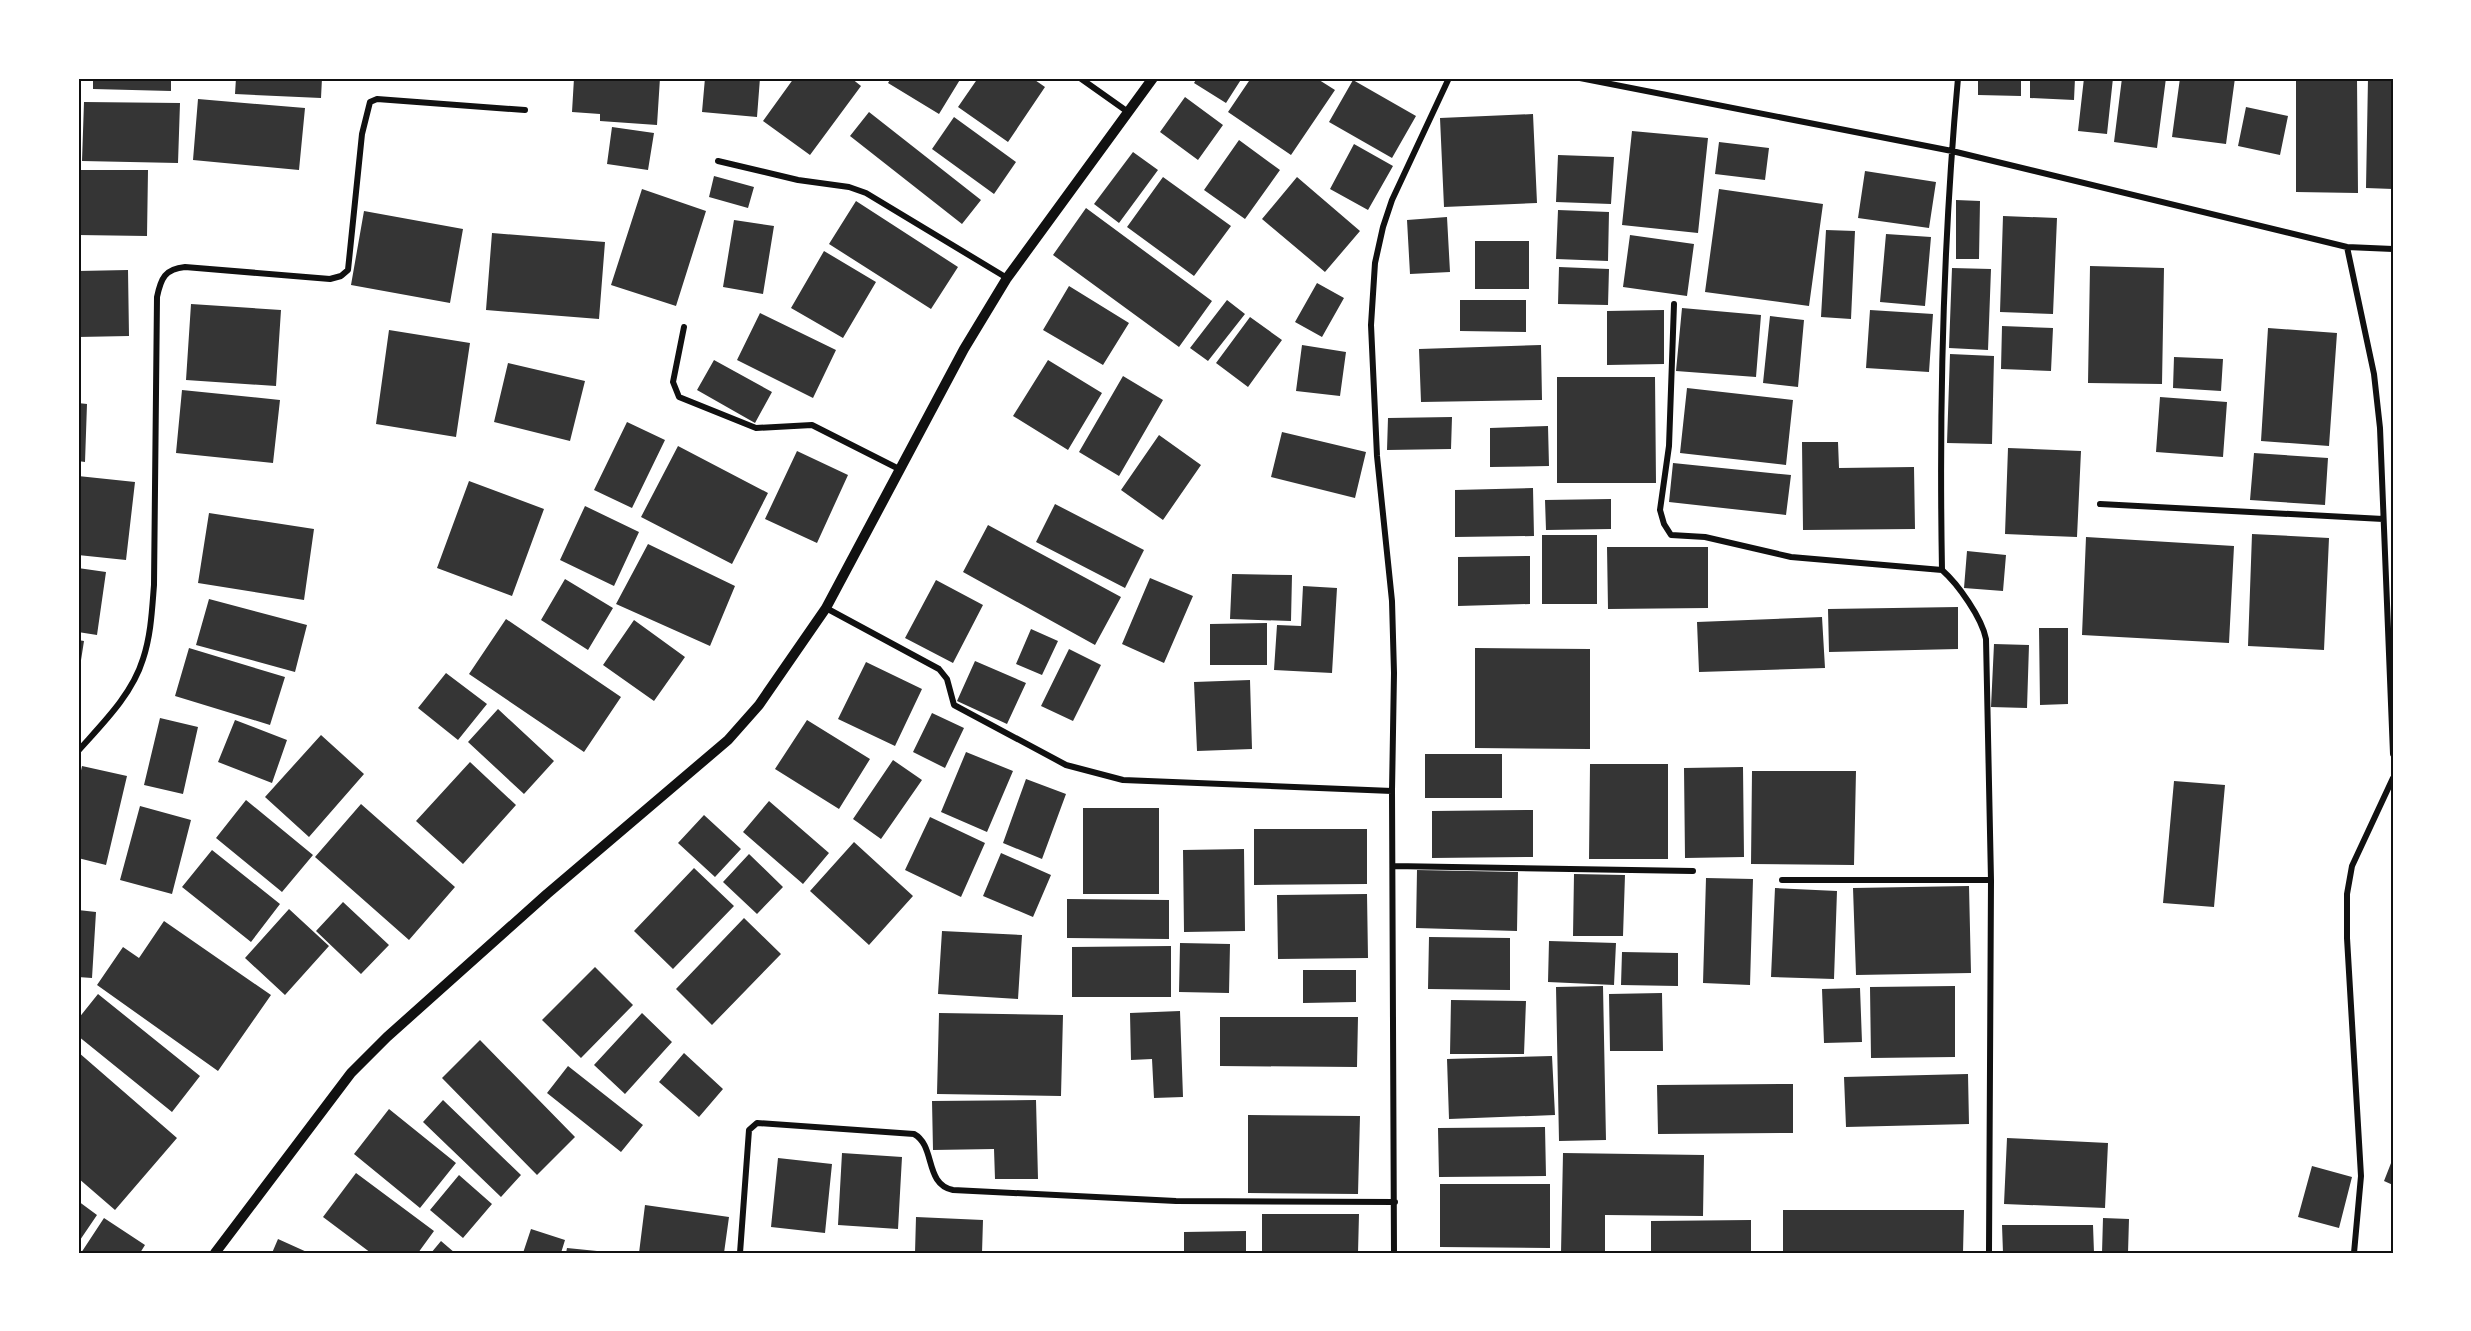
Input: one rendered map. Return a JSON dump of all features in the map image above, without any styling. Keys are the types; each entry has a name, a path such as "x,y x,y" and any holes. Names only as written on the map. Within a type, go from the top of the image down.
{"street":[{"path":"1080,78 1128,112"},
{"path":"216,1253 351,1073 427,1000 728,740 759,705 826,608 964,349 1007,278 1153,78"},
{"path":"1394,1253 1392,601 1377,444 1371,325 1375,263 1392,200 1449,78"},
{"path":"1580,78 1952,151 2347,247 2393,249"},
{"path":"1942,570 1940,485 1942,314 1958,78"},
{"path":"78,751 132,685 143,660 150,631 154,585 157,297 163,276 172,268 185,267 330,279 341,276 348,270 362,134 370,102 377,99 525,110"},
{"path":"718,161 798,180 849,187 866,193 1007,278"},
{"path":"2347,247 2374,374 2380,428 2393,754"},
{"path":"1674,304 1669,446 1660,510 1664,524 1671,535 1705,537 1791,557 1942,570 1953,580 1962,596 1977,614 1986,639 1991,880 1989,1253"},
{"path":"684,327 673,382 679,397 756,428 812,425 901,470"},
{"path":"2100,504 2383,519"},
{"path":"826,608 939,669 947,679 954,705 1066,765 1123,780 1392,791"},
{"path":"2354,1253 2361,1176 2347,938 2347,894 2352,866 2393,778"},
{"path":"1393,866 1693,871"},
{"path":"1782,880 1991,880"},
{"path":"740,1253 749,1130 757,1124 914,1134 924,1143 939,1183 944,1188 953,1190 1176,1201 1395,1202"}],"building":[{"path":"93,78 171,78 171,91 93,89"},
{"path":"236,78 322,78 321,98 235,94"},
{"path":"574,78 660,78 657,125 600,121 600,114 572,112"},
{"path":"705,78 760,78 757,117 702,112"},
{"path":"794,78 851,78 861,86 810,155 763,121"},
{"path":"891,78 961,78 939,114 888,83"},
{"path":"978,78 1032,78 1045,87 1008,142 958,107"},
{"path":"1197,78 1242,78 1226,103 1194,83"},
{"path":"1251,78 1316,78 1335,90 1291,155 1228,112"},
{"path":"1978,78 2021,78 2021,96 1978,95"},
{"path":"2030,78 2075,78 2074,100 2030,98"},
{"path":"2084,78 2113,78 2107,134 2078,131"},
{"path":"2122,78 2166,78 2157,148 2114,142"},
{"path":"2180,78 2235,78 2226,144 2172,137"},
{"path":"2296,78 2357,78 2358,193 2296,192"},
{"path":"2368,78 2393,78 2393,189 2366,188"},
{"path":"1353,80 1416,116 1392,158 1329,122"},
{"path":"1185,97 1223,125 1198,160 1160,132"},
{"path":"198,99 305,108 299,170 193,160"},
{"path":"84,102 180,103 178,163 82,161"},
{"path":"2246,107 2288,116 2280,155 2238,146"},
{"path":"869,112 981,200 962,224 850,136"},
{"path":"1533,114 1537,203 1444,207 1440,118"},
{"path":"954,117 1016,162 994,194 932,149"},
{"path":"612,127 654,133 648,170 607,164"},
{"path":"1632,131 1708,138 1698,233 1622,225"},
{"path":"1239,140 1280,170 1245,219 1204,190"},
{"path":"1719,142 1769,148 1765,180 1715,174"},
{"path":"1354,144 1393,166 1368,210 1330,189"},
{"path":"1133,152 1158,170 1119,223 1094,204"},
{"path":"1558,155 1614,157 1611,204 1556,202"},
{"path":"78,170 148,170 147,236 78,235"},
{"path":"1865,171 1936,182 1929,228 1858,218"},
{"path":"714,176 754,187 748,208 709,197"},
{"path":"1163,177 1231,226 1194,276 1127,227"},
{"path":"1297,177 1360,231 1325,272 1262,219"},
{"path":"642,189 706,211 676,306 611,285"},
{"path":"1719,189 1823,204 1809,306 1705,292"},
{"path":"1956,200 1980,201 1979,259 1956,259"},
{"path":"856,201 958,267 931,309 829,244"},
{"path":"1086,208 1212,301 1179,347 1053,255"},
{"path":"1558,210 1609,212 1608,261 1556,259"},
{"path":"364,211 463,229 450,303 351,285"},
{"path":"2003,216 2057,218 2053,314 2000,312"},
{"path":"1447,217 1450,272 1410,274 1407,220"},
{"path":"734,220 774,226 763,294 723,287"},
{"path":"1826,230 1855,231 1851,319 1821,317"},
{"path":"492,233 605,242 599,319 486,310"},
{"path":"1886,234 1931,237 1925,306 1880,302"},
{"path":"1630,235 1694,244 1687,296 1623,287"},
{"path":"1475,241 1529,241 1529,289 1475,289"},
{"path":"824,251 876,282 843,338 791,308"},
{"path":"2090,266 2164,268 2162,384 2088,383"},
{"path":"1559,267 1609,269 1608,305 1558,304"},
{"path":"1952,268 1991,269 1988,350 1949,348"},
{"path":"128,270 129,336 78,337 78,271"},
{"path":"1317,283 1344,298 1322,337 1295,322"},
{"path":"1069,286 1129,323 1103,365 1043,330"},
{"path":"1227,300 1245,314 1208,361 1190,348"},
{"path":"1460,300 1526,300 1526,332 1460,331"},
{"path":"191,304 281,310 276,386 186,380"},
{"path":"1682,308 1761,315 1756,377 1676,371"},
{"path":"1664,310 1664,364 1607,365 1607,311"},
{"path":"1870,310 1933,314 1929,372 1866,368"},
{"path":"760,313 836,350 813,398 737,360"},
{"path":"1770,316 1804,320 1798,387 1763,383"},
{"path":"1250,317 1282,340 1248,387 1216,363"},
{"path":"2002,326 2053,328 2051,371 2001,369"},
{"path":"2268,328 2337,333 2329,446 2261,441"},
{"path":"389,330 470,343 456,437 376,424"},
{"path":"1302,345 1346,352 1340,396 1296,391"},
{"path":"1541,345 1542,400 1421,402 1419,349"},
{"path":"1950,354 1994,356 1992,444 1947,443"},
{"path":"2174,357 2223,359 2221,391 2173,388"},
{"path":"714,360 772,392 755,423 697,390"},
{"path":"1048,360 1102,393 1068,450 1013,416"},
{"path":"508,363 585,381 570,441 494,422"},
{"path":"1123,376 1163,400 1119,476 1079,452"},
{"path":"1557,377 1655,377 1656,483 1557,483"},
{"path":"1687,388 1793,400 1786,465 1680,453"},
{"path":"182,390 280,400 273,463 176,453"},
{"path":"2160,397 2227,402 2223,457 2156,452"},
{"path":"78,403 87,404 85,462 78,461"},
{"path":"1452,417 1451,449 1387,450 1388,418"},
{"path":"627,422 665,440 632,508 594,490"},
{"path":"1548,426 1549,466 1490,467 1490,428"},
{"path":"1282,432 1366,452 1355,498 1271,477"},
{"path":"1159,435 1201,465 1163,520 1121,490"},
{"path":"1802,442 1838,442 1839,468 1914,467 1915,529 1803,530"},
{"path":"678,446 768,493 732,564 641,517"},
{"path":"2008,448 2081,451 2077,537 2005,534"},
{"path":"797,451 848,475 817,543 765,519"},
{"path":"2254,453 2328,458 2325,505 2250,500"},
{"path":"1673,463 1791,475 1786,515 1669,502"},
{"path":"78,476 135,482 126,560 78,555"},
{"path":"469,481 544,509 512,596 437,568"},
{"path":"1533,488 1534,536 1455,537 1455,490"},
{"path":"1611,499 1611,529 1546,530 1545,500"},
{"path":"1055,504 1144,550 1125,588 1036,542"},
{"path":"585,506 639,532 614,586 560,560"},
{"path":"209,513 314,529 304,600 198,583"},
{"path":"988,525 1121,597 1095,645 963,572"},
{"path":"2252,534 2329,538 2324,650 2248,646"},
{"path":"1542,535 1597,535 1597,604 1542,604"},
{"path":"2086,537 2234,546 2229,643 2082,635"},
{"path":"648,544 735,586 710,646 616,604"},
{"path":"1607,547 1708,547 1708,608 1608,609"},
{"path":"1967,551 2006,555 2003,591 1964,588"},
{"path":"1530,556 1530,604 1458,606 1458,557"},
{"path":"78,568 106,572 97,635 78,632"},
{"path":"1232,574 1292,575 1291,621 1230,619"},
{"path":"1150,578 1193,596 1164,663 1122,644"},
{"path":"565,579 613,608 588,650 541,620"},
{"path":"936,580 983,605 953,663 905,638"},
{"path":"1303,586 1337,588 1332,673 1274,670 1277,625 1301,626"},
{"path":"209,599 307,625 295,672 196,645"},
{"path":"1958,607 1958,649 1829,652 1828,609"},
{"path":"1822,617 1825,668 1699,672 1697,622"},
{"path":"506,619 621,697 584,752 469,674"},
{"path":"634,620 685,657 654,701 603,665"},
{"path":"1267,623 1267,665 1210,665 1210,624"},
{"path":"2039,628 2068,628 2068,704 2040,705"},
{"path":"1031,629 1058,641 1042,675 1016,664"},
{"path":"78,640 84,641 79,673 78,673"},
{"path":"1994,644 2029,645 2027,708 1991,707"},
{"path":"189,648 285,677 270,725 175,696"},
{"path":"1475,648 1590,649 1590,749 1475,748"},
{"path":"1069,649 1101,665 1073,721 1041,706"},
{"path":"975,661 1026,683 1007,724 957,701"},
{"path":"866,662 922,689 895,746 838,719"},
{"path":"446,673 487,704 458,740 418,708"},
{"path":"1250,680 1252,749 1197,751 1194,682"},
{"path":"498,709 554,761 524,794 468,742"},
{"path":"932,713 964,728 945,768 913,752"},
{"path":"160,718 198,727 183,794 144,785"},
{"path":"235,720 287,740 272,783 218,762"},
{"path":"807,720 870,759 839,809 775,769"},
{"path":"321,735 364,774 309,837 265,797"},
{"path":"966,752 1013,771 987,832 941,812"},
{"path":"1425,754 1502,754 1502,798 1425,798"},
{"path":"893,760 922,780 881,839 853,819"},
{"path":"470,762 516,805 463,864 416,821"},
{"path":"1590,764 1668,764 1668,859 1589,859"},
{"path":"82,766 127,776 106,865 78,858 78,784"},
{"path":"1743,767 1744,857 1685,858 1684,768"},
{"path":"1752,771 1856,771 1854,865 1751,864"},
{"path":"1026,779 1066,794 1042,859 1003,843"},
{"path":"2174,781 2225,785 2214,907 2163,903"},
{"path":"246,800 313,855 282,892 216,838"},
{"path":"769,801 829,853 803,884 743,832"},
{"path":"361,804 455,887 409,940 315,857"},
{"path":"140,806 191,820 172,894 120,880"},
{"path":"1083,808 1159,808 1159,894 1083,894"},
{"path":"1533,810 1533,857 1432,858 1432,811"},
{"path":"704,815 741,849 715,877 678,843"},
{"path":"930,817 985,843 961,897 905,870"},
{"path":"1254,829 1367,829 1367,884 1254,885"},
{"path":"854,842 913,896 869,945 810,891"},
{"path":"1244,849 1245,931 1184,932 1183,850"},
{"path":"212,850 280,904 251,942 182,887"},
{"path":"1001,853 1051,875 1033,917 983,896"},
{"path":"749,854 783,887 757,914 723,882"},
{"path":"694,868 734,906 673,969 634,931"},
{"path":"1417,870 1518,872 1517,931 1416,928"},
{"path":"1574,874 1625,875 1623,936 1573,936"},
{"path":"1706,878 1753,879 1750,985 1703,983"},
{"path":"1969,886 1971,973 1856,975 1853,888"},
{"path":"1775,888 1837,891 1834,979 1771,977"},
{"path":"1367,894 1368,958 1278,959 1277,895"},
{"path":"1067,899 1169,900 1169,939 1067,938"},
{"path":"343,902 389,945 361,974 316,931"},
{"path":"289,909 329,946 285,995 245,958"},
{"path":"78,910 96,912 92,978 78,977"},
{"path":"744,918 781,954 712,1025 676,989"},
{"path":"164,921 271,995 218,1071 97,985 123,947 139,958"},
{"path":"942,931 1022,935 1018,999 938,994"},
{"path":"1429,937 1510,938 1510,990 1428,989"},
{"path":"1549,941 1616,943 1614,985 1548,982"},
{"path":"1180,943 1230,944 1229,993 1179,992"},
{"path":"1171,946 1171,997 1072,997 1072,947"},
{"path":"1622,952 1678,953 1678,986 1621,985"},
{"path":"595,967 633,1005 581,1058 542,1020"},
{"path":"1303,970 1356,970 1356,1002 1303,1003"},
{"path":"1603,986 1606,1140 1559,1141 1556,987"},
{"path":"1955,986 1955,1057 1871,1058 1870,987"},
{"path":"1860,988 1862,1042 1824,1043 1822,989"},
{"path":"1662,993 1663,1051 1610,1051 1609,994"},
{"path":"98,994 200,1076 172,1112 78,1036 78,1019"},
{"path":"1451,1000 1526,1001 1524,1054 1450,1054"},
{"path":"1180,1011 1183,1097 1154,1098 1152,1059 1131,1060 1130,1013"},
{"path":"642,1013 672,1042 625,1094 594,1065"},
{"path":"939,1013 1063,1015 1061,1096 937,1094"},
{"path":"1220,1017 1358,1017 1357,1067 1220,1066"},
{"path":"480,1040 575,1137 537,1175 442,1078"},
{"path":"78,1052 177,1138 115,1210 78,1178"},
{"path":"684,1053 723,1089 699,1117 659,1082"},
{"path":"1552,1056 1555,1115 1449,1119 1447,1059"},
{"path":"568,1066 643,1125 621,1152 547,1093"},
{"path":"1968,1074 1969,1124 1846,1127 1844,1077"},
{"path":"1793,1084 1793,1133 1658,1134 1657,1085"},
{"path":"443,1100 521,1175 501,1197 423,1122"},
{"path":"1036,1100 1038,1179 995,1179 994,1149 933,1150 932,1101"},
{"path":"389,1109 456,1163 420,1208 354,1154"},
{"path":"1248,1115 1360,1116 1358,1194 1248,1193"},
{"path":"1545,1127 1546,1176 1439,1177 1438,1128"},
{"path":"2007,1138 2108,1143 2105,1208 2004,1204"},
{"path":"842,1153 902,1157 898,1229 838,1225"},
{"path":"1563,1153 1704,1155 1703,1216 1605,1215 1605,1253 1561,1253"},
{"path":"778,1158 832,1164 825,1233 771,1227"},
{"path":"2393,1158 2393,1185 2384,1181"},
{"path":"2312,1166 2352,1177 2339,1228 2298,1217"},
{"path":"356,1173 434,1231 418,1253 371,1253 323,1217"},
{"path":"459,1175 492,1204 463,1238 430,1210"},
{"path":"1440,1184 1550,1184 1550,1248 1440,1247"},
{"path":"78,1201 97,1215 78,1243"},
{"path":"645,1205 729,1217 724,1253 639,1253"},
{"path":"1783,1210 1964,1210 1963,1253 1783,1253"},
{"path":"1262,1214 1359,1214 1358,1253 1262,1253"},
{"path":"916,1217 983,1220 982,1253 915,1253"},
{"path":"104,1218 145,1245 140,1253 81,1253"},
{"path":"2103,1218 2129,1219 2128,1253 2102,1253"},
{"path":"1751,1220 1751,1253 1651,1253 1651,1221"},
{"path":"2002,1225 2093,1225 2094,1253 2003,1253"},
{"path":"531,1229 565,1240 561,1253 523,1253"},
{"path":"1246,1231 1246,1253 1184,1253 1184,1232"},
{"path":"278,1239 309,1253 272,1253"},
{"path":"441,1241 455,1253 431,1253"},
{"path":"567,1248 597,1251 597,1253 566,1253"}]}
